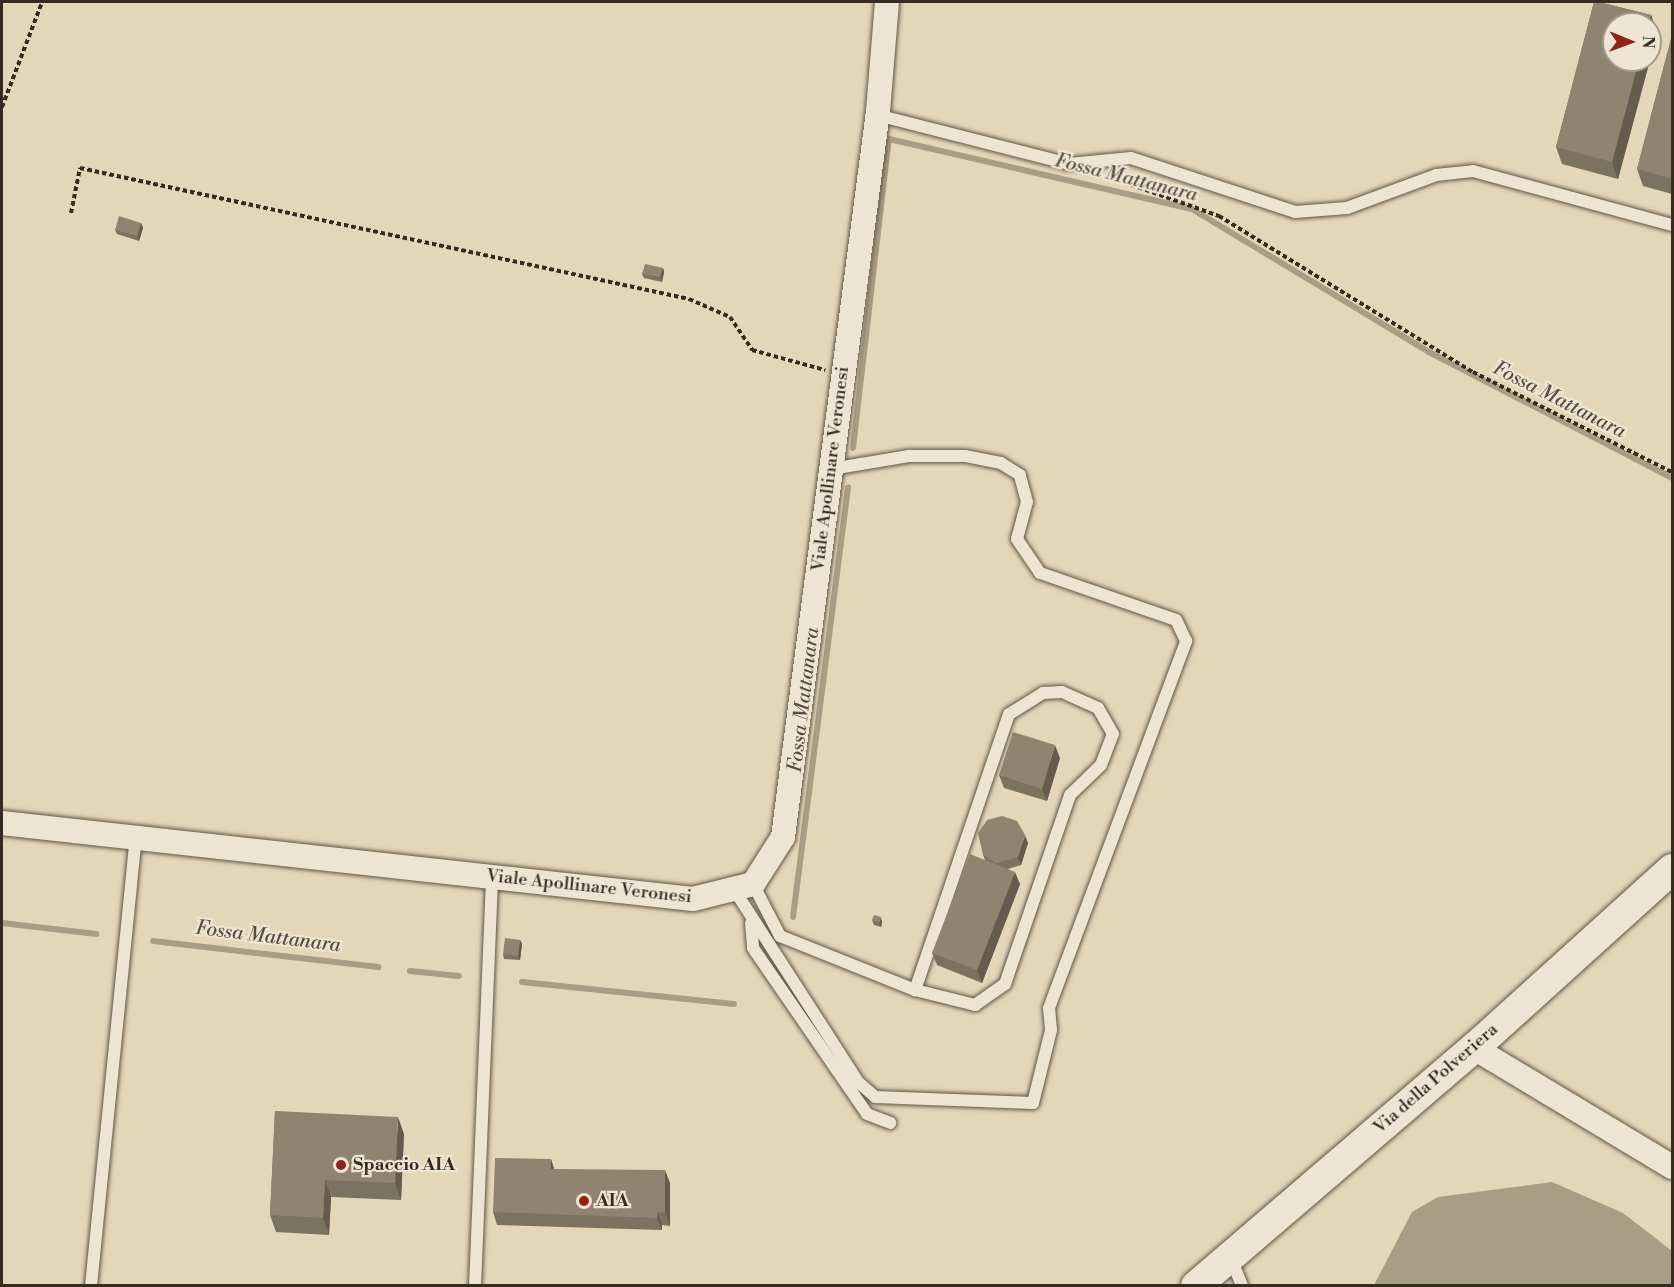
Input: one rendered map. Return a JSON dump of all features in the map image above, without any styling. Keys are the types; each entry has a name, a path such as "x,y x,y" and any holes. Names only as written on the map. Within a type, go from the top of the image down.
{"street":[{"name":"Viale Apollinare Veronesi","path":"2,823 693,899 744,887 783,837 877,115 887,2"},
{"name":"Via della Polveriera","path":"1196,1286 1230,1254 1474,1048 1672,868"},
{"path":"1474,1048 1672,1167"}],"lane":[{"path":"877,115 1069,164 1131,158 1294,212 1347,208 1436,175 1473,171 1672,225"},
{"path":"751,922 858,1082 875,1097 1033,1103 1051,1030 1049,1008 1186,641 1176,620 1040,573 1017,539 1027,502 1020,475 1000,463 965,456 909,456 831,469"},
{"path":"744,887 780,936 915,990 975,1005 1005,984 1070,795 1101,765 1113,734 1098,708 1062,692 1043,693 1009,714 915,990"},
{"path":"91,1286 136,837"},
{"path":"475,1286 492,877"},
{"path":"744,887 751,922 753,948 867,1114 890,1123"},
{"path":"1230,1254 1242,1286"}],"path":[{"path":"2,107 42,2"},
{"path":"1069,164 1219,216 1473,372 1672,472"},
{"path":"71,213 80,168 689,299 730,317 752,350 843,374"}],"shaded area":[{"path":"1552,1182 1623,1213 1672,1251 1672,1285 1374,1285 1412,1212 1438,1197"}],"building":[{"path":"1594,2 1639,12 1602,12 1602,72 1636,72 1612,162 1556,147"},
{"path":"1672,35 1672,179 1637,169"},
{"path":"119,216 141,223 137,236 115,230"},
{"path":"645,264 663,268 660,277 642,274"},
{"path":"1013,732 1055,745 1042,789 999,775"},
{"path":"1002,816 1017,821 1025,835 1018,857 996,863 983,855 978,833 987,820"},
{"path":"970,854 1015,872 977,970 932,953"},
{"path":"874,915 881,917 879,923 872,920"},
{"path":"505,938 520,940 518,956 503,954"},
{"name":"Spaccio AIA","path":"275,1111 398,1117 395,1183 325,1180 323,1218 270,1215"},
{"name":"AIA","path":"495,1158 551,1159 551,1169 665,1170 665,1213 658,1212 657,1218 493,1212"}],"waterway":[{"name":"Fossa Mattanara","path":"853,448 889,139 1192,209 1429,352 1672,478"},
{"name":"Fossa Mattanara","path":"793,917 848,488"},
{"name":"Fossa Mattanara","path":"2,923 96,934"},
{"name":"Fossa Mattanara","path":"153,941 379,967"},
{"name":"Fossa Mattanara","path":"410,971 459,976"},
{"name":"Fossa Mattanara","path":"522,982 734,1004"}],"place":[{"name":"Spaccio AIA","path":"341,1165"},
{"name":"AIA","path":"584,1201"}]}
